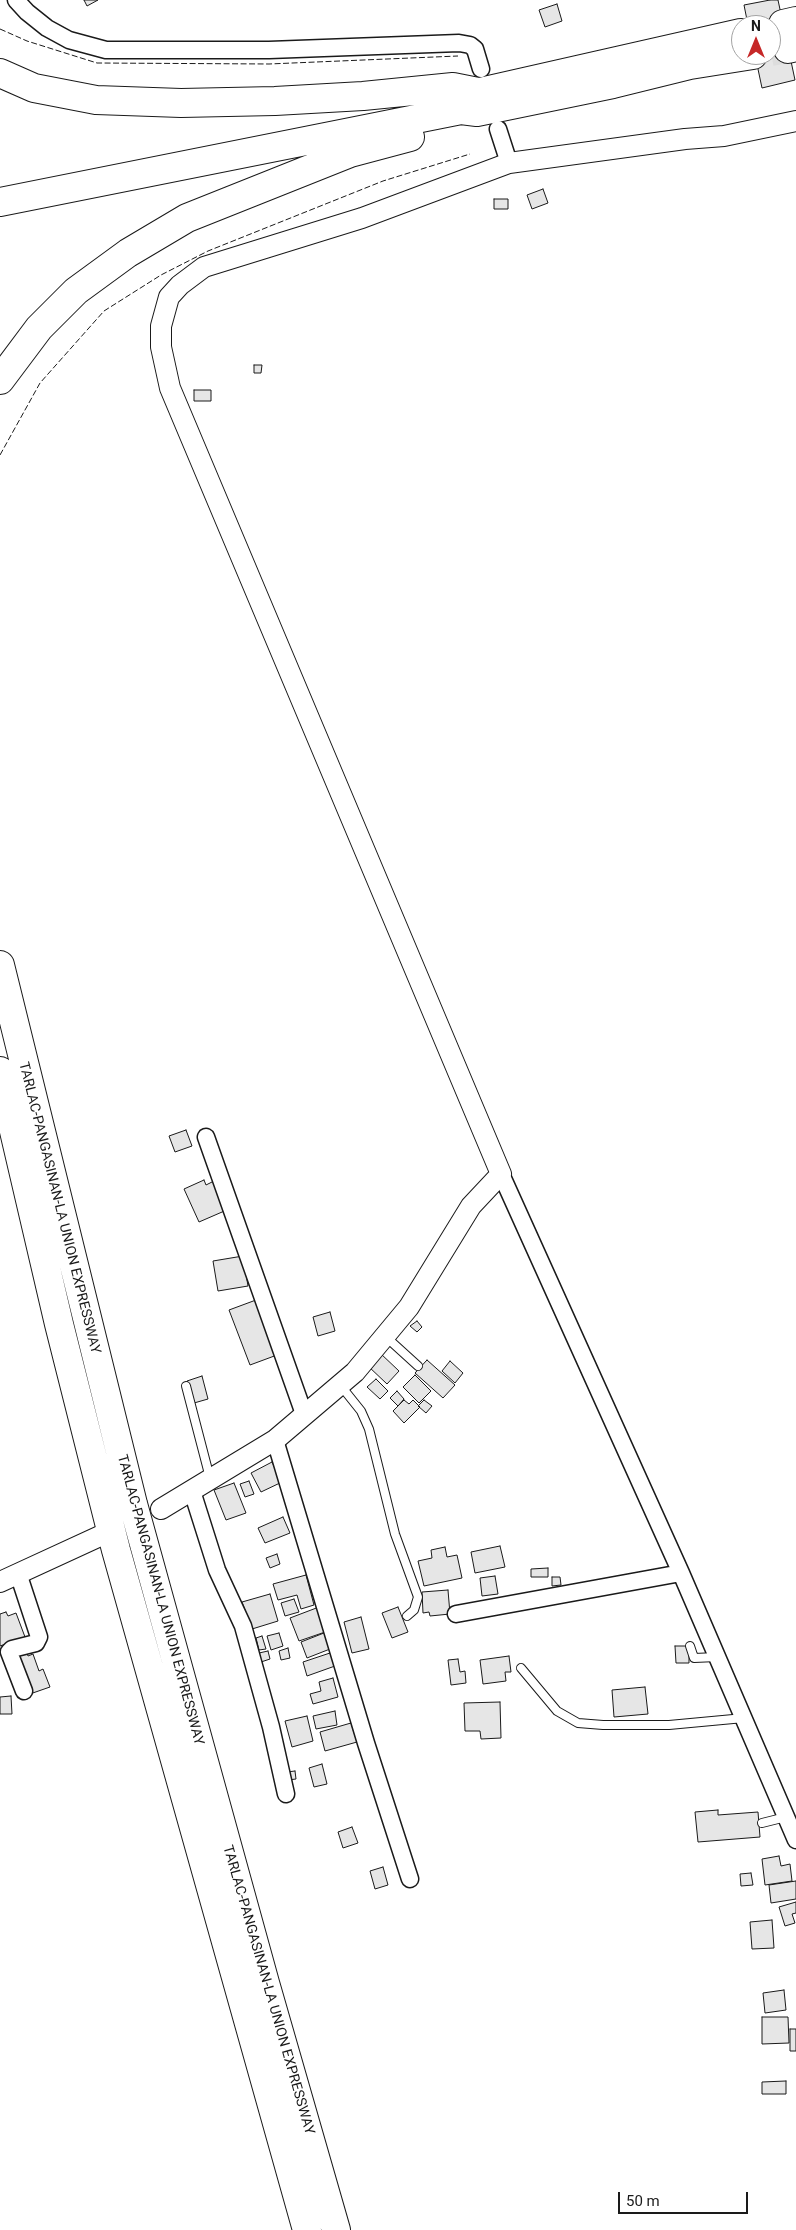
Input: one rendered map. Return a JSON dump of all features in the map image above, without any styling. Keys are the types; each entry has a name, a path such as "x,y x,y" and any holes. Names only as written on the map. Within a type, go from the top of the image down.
{"highway":[{"path":"0,187 479,91 731,34"},
{"path":"0,73 34,88 96,100 181,103 275,102 453,87 479,91 613,84 690,65 731,58"},
{"path":"0,202 461,110 479,91"},
{"path":"0,380 39,328 76,292 128,253 186,218 350,153 463,122 479,91"},
{"name":"TARLAC-PANGASINAN-LA UNION EXPRESSWAY","path":"0,965 133,1504 265,1983 336,2230"},
{"name":"TARLAC-PANGASINAN-LA UNION EXPRESSWAY","path":"0,1071 59,1324 116,1550 307,2230"}],"street":[{"path":"16,0 27,12 47,28 69,40 106,50 269,50 459,43 470,45 475,49 479,91"},
{"path":"796,121 724,136 685,139 509,164 362,218 204,267 180,285 169,297 160,326 161,347 170,388 502,1174 681,1573 796,1840"},
{"path":"498,129 509,164"},
{"path":"206,1137 304,1414"},
{"path":"161,1509 275,1440 355,1372 409,1307 471,1206 502,1174"},
{"path":"275,1440 366,1743 410,1879"},
{"path":"192,1491 217,1570 243,1626 271,1727 286,1794"},
{"path":"0,1582 100,1536"},
{"path":"456,1614 681,1573"},
{"path":"18,1574 39,1637 36,1643 10,1649 8,1652 24,1691"}],"lane":[{"path":"386,1336 418,1366"},
{"path":"340,1384 361,1411 369,1429 395,1534 418,1596 414,1610 407,1616"},
{"path":"186,1386 210,1480"},
{"path":"690,1646 694,1658 717,1657"},
{"path":"521,1668 557,1711 578,1723 603,1726 669,1725 744,1718"},
{"path":"762,1823 786,1817"}],"building":[{"path":"84,0 98,0 87,6"},
{"path":"778,0 795,80 762,88 757,65 781,65 781,15 746,15 744,5"},
{"path":"557,4 562,21 545,27 539,10"},
{"path":"543,189 548,203 532,209 527,195"},
{"path":"494,199 508,199 508,209 494,209"},
{"path":"254,365 262,365 261,373 254,373"},
{"path":"194,390 211,390 211,401 194,401"},
{"path":"186,1130 192,1146 175,1152 169,1136"},
{"path":"204,1180 206,1185 216,1180 229,1209 199,1222 184,1189"},
{"path":"243,1256 248,1286 218,1291 213,1261"},
{"path":"256,1300 277,1355 250,1365 229,1310"},
{"path":"330,1312 335,1331 318,1336 313,1317"},
{"path":"417,1321 422,1327 417,1332 410,1326"},
{"path":"380,1353 399,1371 387,1384 368,1366"},
{"path":"427,1360 455,1385 443,1398 415,1373"},
{"path":"450,1361 463,1373 455,1383 442,1371"},
{"path":"415,1375 431,1391 419,1403 403,1387"},
{"path":"202,1376 208,1399 194,1403 187,1381"},
{"path":"376,1379 388,1391 380,1399 367,1387"},
{"path":"397,1391 404,1399 398,1406 390,1398"},
{"path":"404,1400 409,1404 413,1400 420,1407 404,1423 393,1411"},
{"path":"424,1400 432,1406 426,1413 418,1406"},
{"path":"272,1462 282,1482 261,1492 251,1473"},
{"path":"249,1481 254,1494 245,1497 240,1484"},
{"path":"234,1483 246,1513 226,1520 214,1490"},
{"path":"283,1517 290,1533 265,1543 258,1528"},
{"path":"500,1546 505,1567 475,1573 471,1552"},
{"path":"445,1547 447,1557 457,1555 462,1578 424,1586 418,1561 432,1558 431,1550"},
{"path":"277,1554 280,1564 270,1568 266,1558"},
{"path":"548,1568 548,1577 531,1577 531,1569"},
{"path":"306,1575 314,1605 301,1609 297,1595 278,1600 273,1584"},
{"path":"495,1576 498,1594 482,1596 480,1578"},
{"path":"552,1577 560,1577 561,1585 552,1586"},
{"path":"448,1590 450,1614 430,1616 429,1612 423,1613 422,1592"},
{"path":"270,1594 278,1621 252,1629 242,1602"},
{"path":"294,1599 299,1612 285,1616 281,1603"},
{"path":"319,1607 328,1631 299,1641 290,1618"},
{"path":"398,1607 408,1632 392,1638 382,1613"},
{"path":"6,1612 8,1616 16,1613 25,1637 0,1646 0,1614"},
{"path":"361,1617 369,1649 352,1653 344,1622"},
{"path":"279,1633 283,1646 271,1650 267,1636"},
{"path":"324,1633 330,1649 307,1658 301,1642"},
{"path":"262,1636 266,1649 259,1650 256,1638"},
{"path":"675,1646 689,1646 689,1663 676,1663"},
{"path":"25,1648 28,1656 33,1654 39,1671 43,1669 50,1687 27,1695 11,1653"},
{"path":"288,1648 290,1658 281,1660 279,1651"},
{"path":"268,1651 270,1659 261,1662 259,1653"},
{"path":"330,1653 335,1666 307,1676 303,1662"},
{"path":"509,1656 511,1672 505,1672 506,1681 483,1684 480,1660"},
{"path":"458,1659 460,1672 465,1671 466,1683 451,1685 448,1660"},
{"path":"333,1678 338,1697 313,1704 310,1694 321,1691 319,1682"},
{"path":"645,1687 648,1714 614,1717 612,1690"},
{"path":"11,1696 12,1714 0,1714 0,1697"},
{"path":"500,1702 501,1738 481,1739 480,1731 465,1731 464,1703"},
{"path":"335,1711 337,1725 316,1729 313,1716"},
{"path":"307,1716 313,1741 292,1747 285,1721"},
{"path":"351,1723 357,1742 325,1751 320,1732"},
{"path":"322,1764 327,1784 314,1787 309,1768"},
{"path":"295,1771 296,1779 288,1780 287,1772"},
{"path":"718,1810 718,1815 758,1812 760,1837 698,1842 695,1812"},
{"path":"352,1827 358,1843 343,1848 338,1832"},
{"path":"779,1856 781,1866 790,1864 792,1881 765,1885 762,1859"},
{"path":"383,1867 388,1885 375,1889 370,1871"},
{"path":"751,1873 753,1885 741,1886 740,1874"},
{"path":"796,1881 796,1899 771,1903 769,1885"},
{"path":"796,1902 796,1913 792,1914 795,1923 785,1926 779,1907"},
{"path":"772,1920 774,1948 752,1949 750,1922"},
{"path":"784,1990 786,2010 765,2013 763,1993"},
{"path":"762,2017 788,2017 789,2043 762,2044"},
{"path":"790,2029 796,2029 796,2051 790,2051"},
{"path":"786,2081 786,2094 762,2094 762,2082"}],"tunnel":[{"path":"781,50 788,49"}],"fence":[{"path":"0,29 27,41 97,63 269,64 458,56"},
{"path":"0,455 40,383 104,311 161,275 208,251 383,181 470,154"}]}
